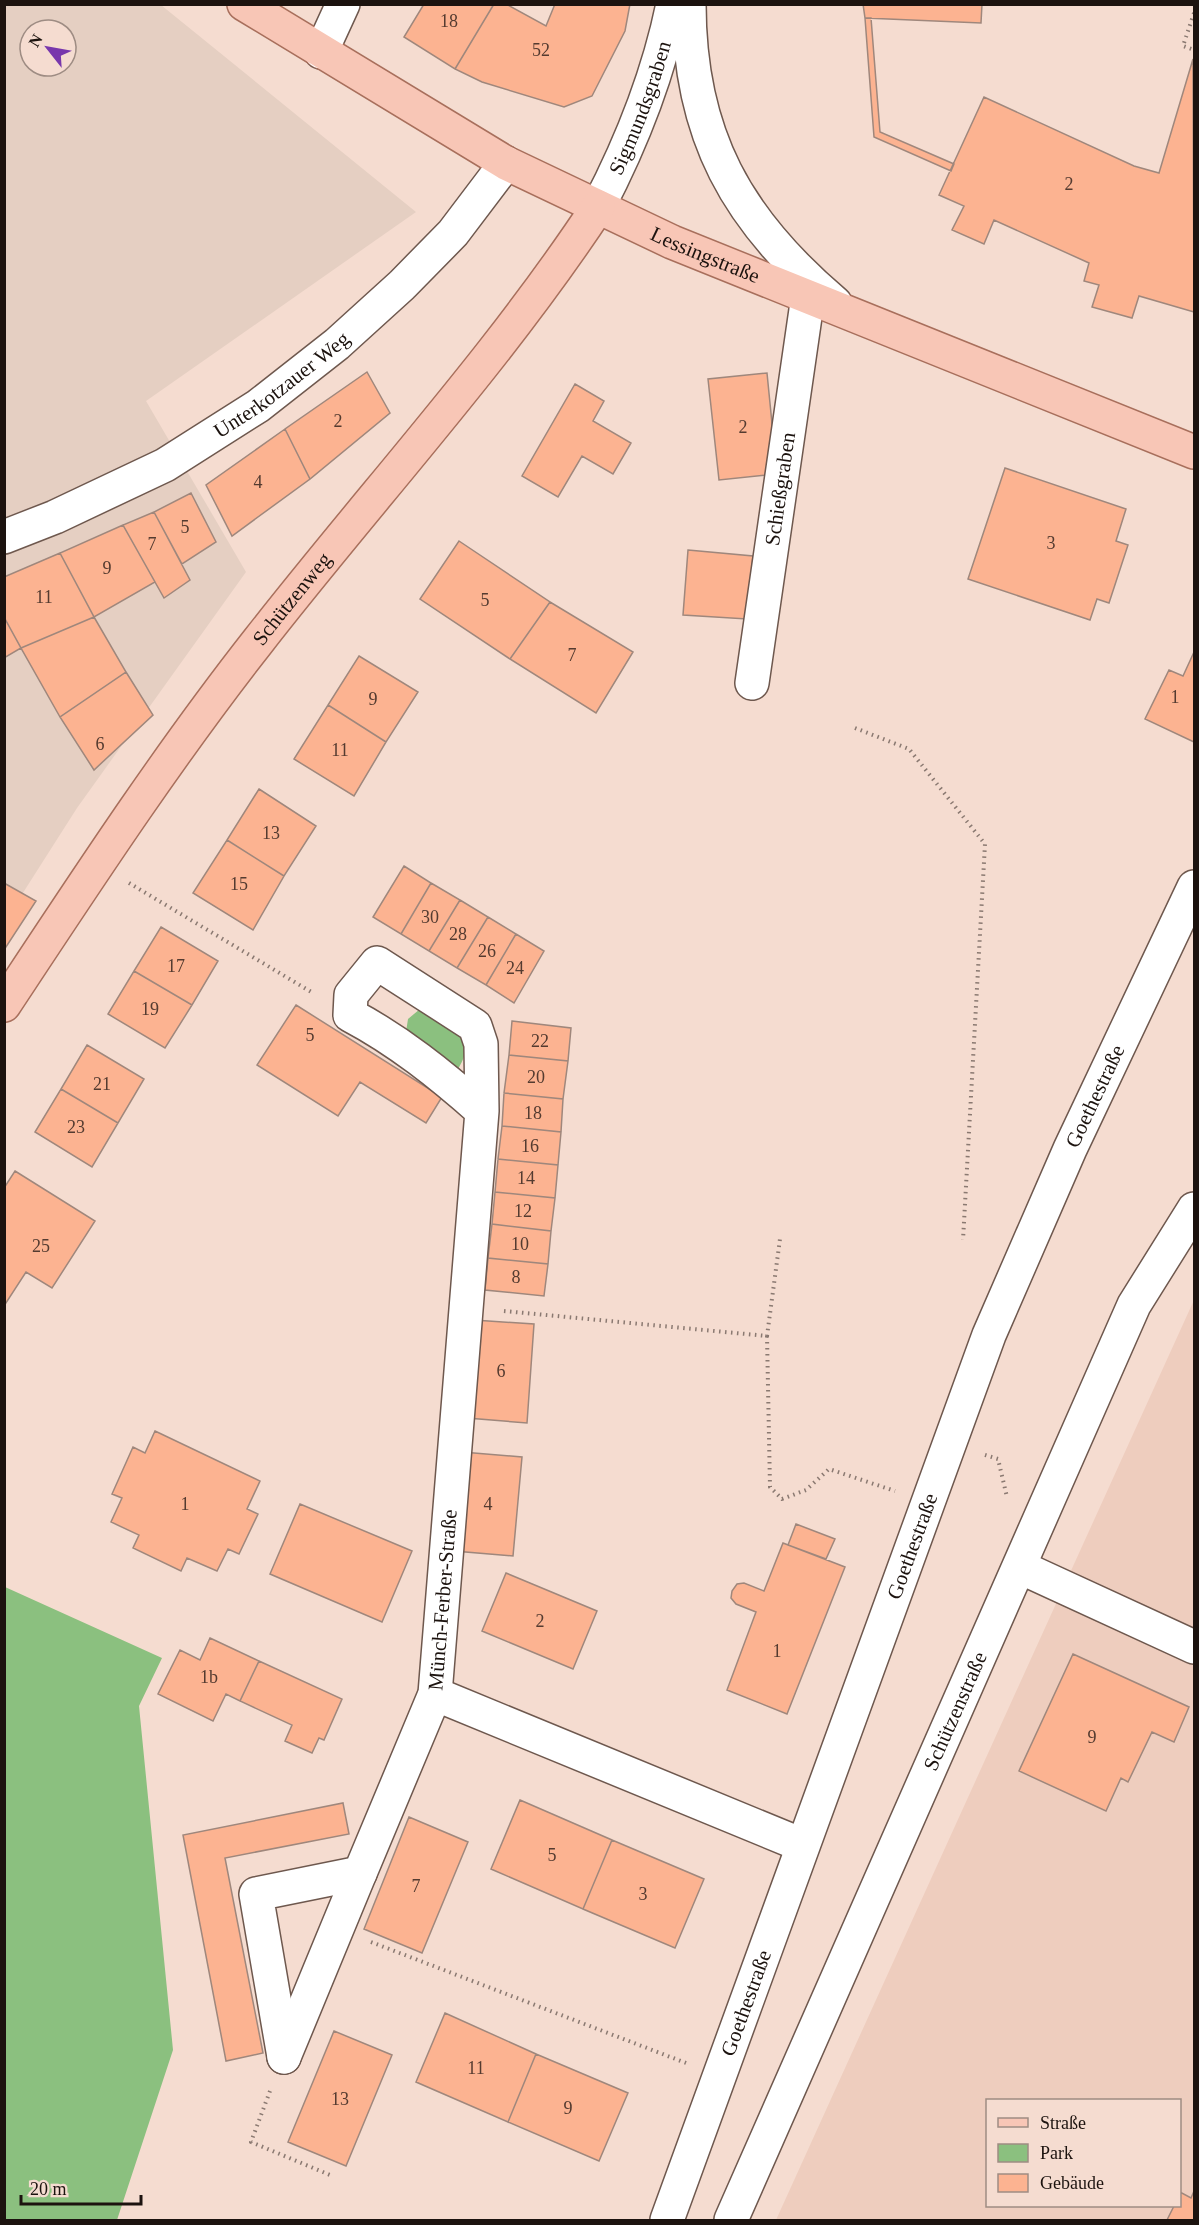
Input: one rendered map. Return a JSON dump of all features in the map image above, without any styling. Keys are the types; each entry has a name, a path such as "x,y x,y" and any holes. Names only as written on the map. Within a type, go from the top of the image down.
{"main road":[{"name":"Lessingstraße","path":"244,4 506,163 598,207 691,250 1194,452"},
{"name":"Schützenweg","path":"4,1005 97,864 257,642 554,274 598,207"}],"street":[{"path":"321,52 344,4"},
{"name":"Sigmundsgraben","path":"598,207 641,117 663,52 673,4"},
{"path":"689,4 689,29 700,105 721,168 743,205 772,241 811,282 848,314"},
{"name":"Unterkotzauer Weg","path":"4,537 55,517 165,465 258,406 337,344 402,285 453,233 506,163"},
{"name":"Schießgraben","path":"752,682 808,296"},
{"name":"Goethestraße","path":"667,2220 989,1335 1070,1149 1194,887"},
{"name":"Münch-Ferber-Straße","path":"350,1015 351,995 377,963 475,1026 481,1044 482,1111 435,1694 802,1845"},
{"path":"350,1015 386,1034 444,1076 482,1111"},
{"name":"Schützenstraße","path":"731,2220 1134,1305 1194,1209"},
{"path":"1024,1559 1194,1647"},
{"path":"284,2057 435,1694"},
{"path":"284,2057 256,1894 360,1874"}],"path":[{"path":"1194,13 1183,46 1194,50"},
{"path":"855,728 909,749 985,844 963,1240"},
{"path":"97,864 350,1015"},
{"path":"780,1239 767,1336 770,1486 782,1499 806,1490 830,1469 932,1491 984,1455 998,1459 1019,1548 1024,1559"},
{"path":"467,1308 767,1336"},
{"path":"337,1929 719,2076"},
{"path":"284,2057 251,2142 330,2175"}],"shaded area":[{"path":"5,5 161,5 416,212 146,401 246,572 77,808 5,921"},
{"path":"1194,1300 1194,2220 776,2220"}],"green space":[{"path":"420,1009 450,1025 463,1038 466,1046 458,1069 406,1032 408,1019"},
{"path":"5,1587 162,1658 139,1706 173,2050 117,2220 5,2220"}],"building":[{"path":"424,4 494,4 455,69 404,37"},
{"path":"494,4 506,4 546,26 555,4 630,4 625,31 592,96 564,107 482,82 455,69"},
{"path":"863,4 982,4 981,23 865,18"},
{"path":"865,18 871,18 880,132 954,164 951,171 874,137"},
{"path":"1193,59 1194,312 1139,296 1132,318 1092,307 1099,285 1084,281 1089,263 994,220 984,244 952,230 964,206 939,195 984,97 1134,166 1159,173"},
{"path":"367,372 390,413 310,479 285,429"},
{"path":"767,373 777,474 719,480 708,379"},
{"path":"575,384 604,401 593,421 631,443 613,474 582,456 558,497 522,476"},
{"path":"285,429 310,479 232,536 206,485"},
{"path":"1005,468 1126,509 1116,541 1128,545 1109,603 1097,599 1090,620 968,579"},
{"path":"191,493 216,542 182,564 154,512"},
{"path":"154,512 190,580 164,598 123,525"},
{"path":"123,525 155,582 94,617 60,553"},
{"path":"459,541 550,602 510,659 420,599"},
{"path":"688,550 753,556 747,619 683,615"},
{"path":"60,553 94,617 21,648 4,617 4,577"},
{"path":"550,602 633,652 596,713 510,659"},
{"path":"4,617 21,648 4,658"},
{"path":"94,617 126,672 60,717 21,648"},
{"path":"1194,652 1194,742 1145,719 1169,670 1183,676"},
{"path":"359,656 418,692 386,742 328,705"},
{"path":"126,672 153,715 94,770 60,717"},
{"path":"328,705 386,742 354,796 294,759"},
{"path":"259,789 316,826 284,876 227,840"},
{"path":"227,840 284,876 253,930 193,893"},
{"path":"404,866 431,883 401,934 373,917"},
{"path":"4,883 36,901 4,950"},
{"path":"431,883 460,900 429,951 401,934"},
{"path":"460,900 488,917 457,968 429,951"},
{"path":"488,917 516,934 486,985 457,968"},
{"path":"161,927 218,961 192,1005 134,971"},
{"path":"516,934 544,951 514,1003 486,985"},
{"path":"134,971 192,1005 165,1048 108,1014"},
{"path":"296,1005 442,1097 426,1123 360,1082 338,1116 257,1065"},
{"path":"512,1021 571,1028 568,1061 509,1055"},
{"path":"87,1045 144,1079 118,1123 61,1089"},
{"path":"509,1055 568,1061 563,1099 504,1093"},
{"path":"61,1089 118,1123 92,1167 35,1132"},
{"path":"504,1093 563,1099 561,1132 502,1126"},
{"path":"502,1126 561,1132 558,1165 498,1159"},
{"path":"498,1159 558,1165 555,1198 495,1192"},
{"path":"15,1171 95,1221 52,1288 26,1272 4,1306 4,1188"},
{"path":"495,1192 555,1198 551,1231 492,1224"},
{"path":"492,1224 551,1231 548,1264 488,1258"},
{"path":"488,1258 548,1264 544,1296 485,1290"},
{"path":"474,1320 534,1324 527,1423 467,1418"},
{"path":"155,1431 260,1481 247,1509 258,1514 239,1554 228,1549 217,1571 187,1558 181,1571 133,1548 139,1535 111,1522 122,1498 112,1494 133,1447 145,1453"},
{"path":"462,1452 522,1457 513,1556 454,1551"},
{"path":"300,1504 412,1551 382,1622 270,1574"},
{"path":"796,1524 835,1539 826,1559 788,1545"},
{"path":"783,1543 845,1567 787,1714 727,1690 756,1612 736,1604 731,1598 732,1591 737,1584 744,1583 764,1591"},
{"path":"506,1573 597,1611 573,1669 482,1631"},
{"path":"210,1638 259,1661 240,1701 226,1694 213,1721 158,1694 180,1650 200,1660"},
{"path":"1073,1654 1189,1707 1174,1742 1152,1732 1128,1782 1121,1778 1106,1811 1019,1771"},
{"path":"259,1661 342,1699 324,1740 319,1738 312,1753 285,1741 292,1725 240,1701"},
{"path":"520,1800 612,1840 583,1909 491,1869"},
{"path":"343,1803 349,1834 225,1858 263,2053 226,2061 183,1835"},
{"path":"409,1817 468,1842 422,1953 364,1929"},
{"path":"612,1840 704,1879 675,1948 583,1909"},
{"path":"445,2013 536,2054 508,2122 416,2082"},
{"path":"334,2031 392,2055 346,2166 288,2142"},
{"path":"536,2054 628,2093 599,2161 508,2122"},
{"path":"1194,2191 1194,2220 1167,2220 1174,2207 1181,2207 1181,2193 1191,2198"}]}
